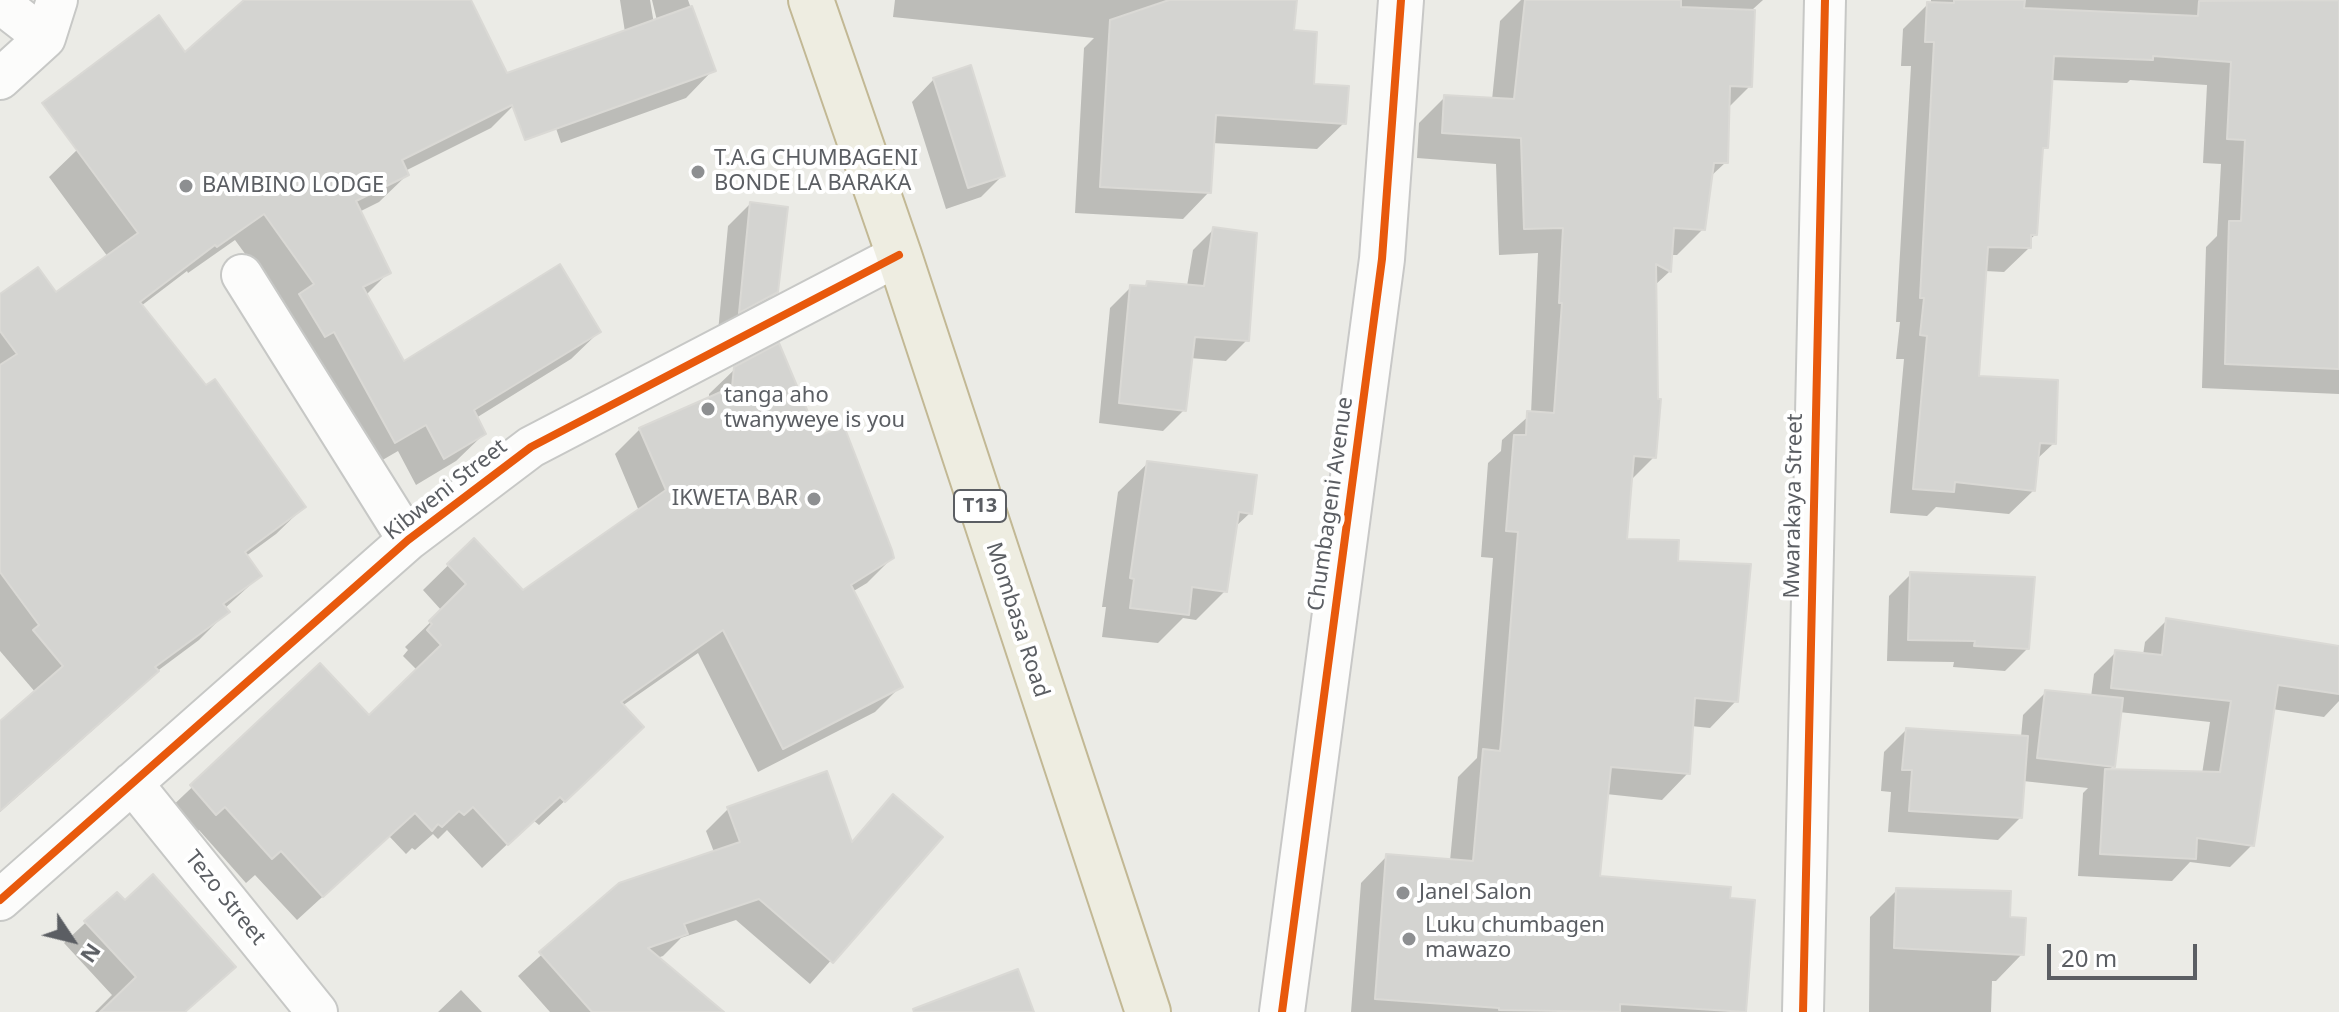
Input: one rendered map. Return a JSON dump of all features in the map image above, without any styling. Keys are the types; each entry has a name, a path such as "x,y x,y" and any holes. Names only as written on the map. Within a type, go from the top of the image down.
{"highway":[{"name":"Mombasa Road","path":"811,0 899,255 1148,1012"}],"street":[{"path":"0,79 45,38 57,0"},
{"name":"Chumbageni Avenue","path":"1282,1012 1382,259 1401,0"},
{"name":"Mwarakaya Street","path":"1803,1012 1825,0"},
{"path":"0,3 45,38"},
{"name":"Kibweni Street","path":"0,900 408,540 531,447 899,255"},
{"path":"242,275 408,540"},
{"name":"Tezo Street","path":"132,783 317,1012"}],"building":[{"path":"244,0 471,0 507,73 692,6 716,71 525,140 512,105 402,160 409,175 356,201 391,273 363,287 404,361 560,264 601,332 474,410 486,434 444,459 426,425 395,443 334,332 325,337 299,294 314,284 264,214 217,247 215,245 140,302 206,385 215,379 306,507 245,552 262,576 223,604 230,612 155,667 159,671 0,811 0,721 63,666 33,630 39,625 0,572 0,365 17,354 0,331 0,294 38,267 56,292 138,233 42,103 159,15 185,52"},
{"path":"1169,0 1297,0 1294,30 1317,32 1314,84 1349,86 1346,124 1216,115 1211,193 1100,187 1110,20"},
{"path":"1525,0 1681,0 1681,7 1755,10 1752,87 1730,86 1728,163 1714,163 1705,230 1674,228 1671,272 1656,264 1658,399 1661,399 1656,458 1634,456 1627,539 1679,540 1678,561 1751,564 1738,702 1695,698 1690,774 1611,767 1600,876 1731,887 1730,898 1755,900 1746,1012 1620,1004 1620,1012 1499,1010 1375,999 1386,854 1473,861 1483,749 1500,751 1502,731 1518,532 1506,531 1514,435 1526,435 1527,411 1554,413 1562,303 1559,303 1563,228 1524,229 1521,138 1442,133 1444,95 1514,99"},
{"path":"1954,0 2025,0 2024,8 2198,16 2199,1 2339,0 2339,369 2225,364 2229,221 2241,221 2245,140 2227,139 2231,62 2153,56 2153,60 2054,56 2048,148 2043,148 2037,235 2031,235 2031,248 1988,247 1979,376 2058,380 2056,444 2040,443 2035,491 1955,482 1954,492 1913,489 1927,336 1920,335 1924,298 1920,298 1934,42 1925,42 1927,2 1954,3"},
{"path":"971,65 1005,176 968,188 933,78"},
{"path":"750,202 788,207 778,292 739,313"},
{"path":"1213,227 1257,233 1249,341 1195,337 1186,411 1119,403 1130,285 1146,286 1147,281 1204,286"},
{"path":"779,343 818,436 844,426 892,550 894,558 851,585 903,687 783,749 723,630 621,702 644,727 565,802 560,797 508,845 473,807 464,815 459,811 442,827 438,824 432,831 415,813 323,897 281,851 272,859 225,807 216,815 190,785 320,663 369,715 441,645 427,630 432,624 429,621 466,584 447,564 474,538 523,590 666,490 639,428 732,387 734,367"},
{"path":"1147,461 1257,475 1252,514 1239,512 1227,592 1192,587 1189,615 1130,608 1134,579 1130,578"},
{"path":"1910,572 2035,577 2029,649 1974,646 1975,641 1908,640"},
{"path":"2166,618 2339,646 2339,694 2278,685 2254,846 2197,838 2196,859 2100,854 2105,769 2220,772 2231,701 2111,688 2115,650 2162,655"},
{"path":"2045,690 2123,698 2115,767 2037,758"},
{"path":"1906,728 2028,736 2022,818 1909,811 1912,770 1902,770"},
{"path":"827,771 852,842 893,794 943,837 833,963 759,899 684,924 688,934 648,948 724,1012 592,1012 539,952 619,883 740,842 727,807"},
{"path":"153,874 236,967 185,1012 100,1012 136,977 84,921 117,892 125,900"},
{"path":"1896,888 2011,891 2010,917 2026,918 2024,955 1894,948"},
{"path":"1018,969 1034,1012 914,1012 913,1009"}],"cycle path":[{"path":"1282,1012 1382,259 1401,0"},
{"path":"1803,1012 1825,0"},
{"path":"0,900 408,540 531,447 899,255"}],"place":[{"name":"T.A.G CHUMBAGENI BONDE LA BARAKA","path":"698,172"},
{"name":"BAMBINO LODGE","path":"186,186"},
{"name":"tanga aho twanyweye is you","path":"708,409"},
{"name":"IKWETA BAR","path":"814,499"},
{"name":"Janel Salon","path":"1403,893"},
{"name":"Luku chumbagen mawazo","path":"1409,939"}]}
